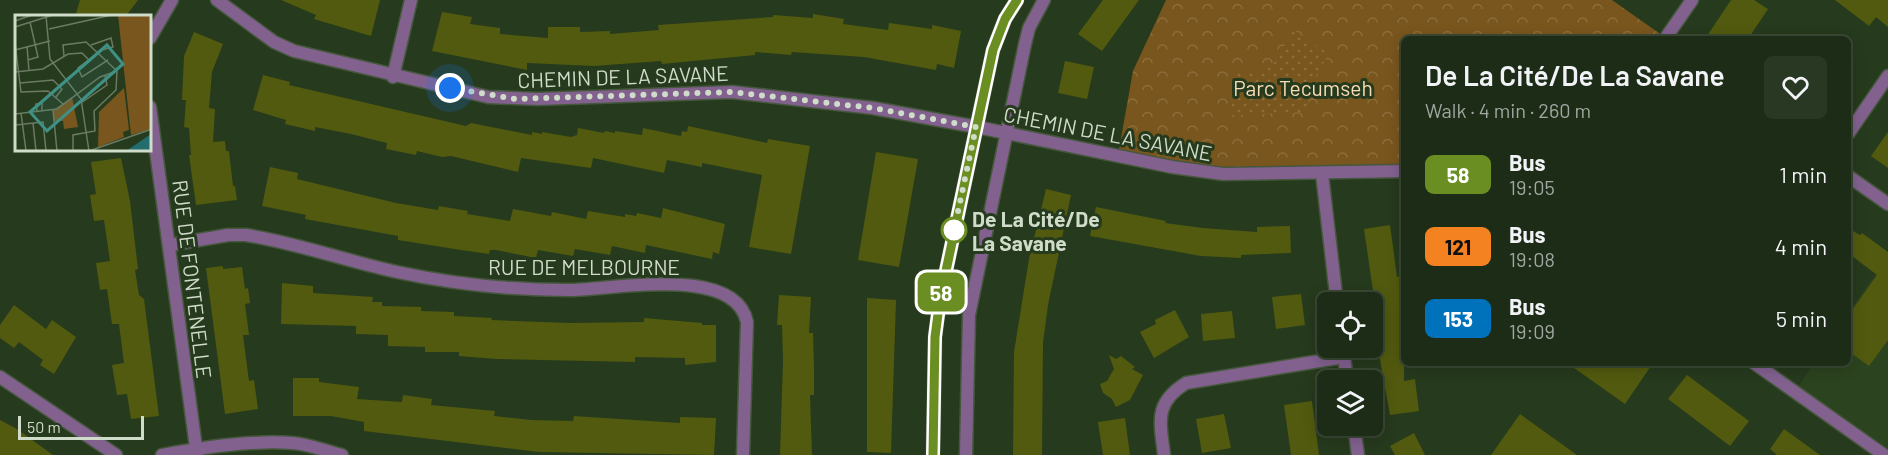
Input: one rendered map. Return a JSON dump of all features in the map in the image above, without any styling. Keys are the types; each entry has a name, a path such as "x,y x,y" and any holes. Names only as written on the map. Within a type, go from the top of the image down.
{"street":[{"path":"152,35 172,0"},
{"name":"CHEMIN DE LA SAVANE","path":"216,0 274,42 294,51 393,76 488,96 516,99 692,92 761,94 913,114 1197,171 1247,175 1401,171"},
{"path":"393,76 411,0"},
{"path":"933,455 937,316 995,43 1005,19 1017,0"},
{"path":"966,455 969,315 1029,28 1044,0"},
{"path":"1667,36 1692,0"},
{"path":"1851,130 1888,76"},
{"name":"RUE DE FONTENELLE","path":"152,121 197,452"},
{"path":"1322,174 1336,292"},
{"path":"1851,178 1888,204"},
{"name":"RUE DE MELBOURNE","path":"170,245 228,235 246,235 396,272 465,284 570,290 660,285 707,288 725,293 740,305 747,322 743,455"},
{"path":"1164,455 1161,410 1174,390 1186,383 1317,358"},
{"path":"1758,366 1884,455"},
{"path":"0,377 116,455"},
{"path":"1355,436 1358,455"},
{"path":"162,455 293,443 342,455"}],"shaded area":[{"path":"1888,257 1888,455 1795,392 1812,366 1851,366 1851,309"}],"green space":[{"name":"Parc Tecumseh","path":"1166,0 1612,0 1663,36 1401,36 1401,171 1247,175 1118,155 1133,71"},
{"path":"1294,30 1329,54 1309,86 1308,112 1233,115 1228,74 1271,68"}],"building":[{"path":"80,0 138,0 127,15 76,13"},
{"path":"281,0 380,0 371,36 314,19 316,15"},
{"path":"1103,0 1139,0 1102,51 1078,34"},
{"path":"1731,0 1754,0 1768,9 1750,36 1707,36"},
{"path":"1835,0 1888,0 1888,27 1876,17 1869,26"},
{"path":"442,12 472,17 470,24 500,28 500,34 548,38 548,27 580,27 580,32 610,31 610,34 659,30 658,25 773,17 773,15 813,18 813,14 844,19 843,24 888,30 889,23 932,29 932,25 961,31 954,68 937,64 936,70 864,57 755,52 755,55 662,64 661,61 594,66 527,63 527,70 432,51"},
{"path":"194,32 223,44 212,72 209,108 215,109 213,142 225,141 226,151 229,151 237,200 196,205 189,155 191,155 189,128 184,127 186,100 182,100 184,56"},
{"path":"1065,61 1094,67 1087,99 1058,93"},
{"path":"263,75 290,82 289,85 466,126 471,123 532,135 532,132 542,134 542,132 571,137 577,135 578,128 604,133 605,131 615,133 615,131 642,135 643,128 681,136 682,131 687,132 688,126 767,143 768,139 810,146 791,254 749,247 762,175 702,163 702,167 667,160 664,173 593,158 591,168 521,158 518,172 451,156 442,157 417,151 416,155 386,149 387,143 315,127 315,131 285,124 286,120 253,110"},
{"path":"1888,132 1888,168 1871,156"},
{"path":"876,152 918,159 899,267 858,260"},
{"path":"121,158 130,201 138,269 135,270 139,295 144,299 159,416 131,419 127,394 117,395 112,365 124,363 119,324 112,324 107,289 100,290 96,263 110,261 104,220 94,221 90,195 96,194 91,162"},
{"path":"270,167 298,173 297,179 396,203 438,210 439,206 468,211 467,214 510,221 513,209 551,216 552,212 586,219 588,211 625,217 625,214 636,216 637,213 661,218 663,208 725,224 719,254 713,252 712,259 646,245 645,253 612,246 610,255 575,249 573,256 538,250 536,258 496,250 490,250 489,254 398,240 398,236 305,219 306,215 262,206"},
{"path":"1046,189 1071,195 1048,305 1043,343 1042,455 1013,455 1014,352 1029,259"},
{"path":"1096,207 1166,221 1165,223 1203,228 1257,232 1257,227 1290,226 1291,253 1241,255 1241,258 1201,256 1090,236"},
{"path":"1390,225 1397,277 1401,276 1401,366 1404,366 1404,381 1415,379 1419,411 1390,415 1380,358 1383,358 1383,292 1373,292 1364,229"},
{"path":"1851,230 1860,235 1862,233 1888,252 1888,340 1869,366 1851,353 1851,312 1877,275 1851,255"},
{"path":"223,266 223,269 242,267 245,289 248,288 250,303 245,304 249,335 243,335 249,381 254,380 258,409 225,414 206,268"},
{"path":"282,283 313,286 313,293 373,297 372,302 382,302 382,306 421,307 421,311 454,312 454,316 492,318 491,320 569,323 644,322 644,318 716,325 716,362 685,365 685,358 635,357 635,362 496,359 459,356 459,352 425,352 425,347 388,346 388,335 356,334 356,326 281,324"},
{"path":"1301,294 1305,325 1276,329 1272,297"},
{"path":"779,295 811,297 809,333 813,333 814,367 814,395 810,395 812,455 780,455 783,361 782,325 777,325"},
{"path":"867,298 896,300 891,453 867,452"},
{"path":"14,305 46,329 52,320 76,337 54,374 40,365 43,360 19,342 14,348 0,338 0,325"},
{"path":"1175,310 1189,337 1154,358 1140,332 1156,324 1155,320"},
{"path":"1232,311 1235,338 1203,341 1201,314"},
{"path":"1109,355 1116,359 1121,356 1135,367 1132,369 1143,375 1130,400 1116,407 1112,399 1103,393 1100,384 1107,381 1114,369"},
{"path":"1571,366 1651,366 1625,404"},
{"path":"1687,375 1749,421 1730,446 1668,399"},
{"path":"293,378 319,378 319,382 359,387 357,399 402,402 403,395 432,399 431,405 495,411 494,416 531,420 573,421 574,416 680,423 680,417 716,418 714,455 539,452 364,431 364,422 331,416 293,416"},
{"path":"1312,401 1319,455 1291,455 1284,405"},
{"path":"1224,414 1231,448 1202,453 1196,419"},
{"path":"1520,414 1577,455 1491,455"},
{"path":"1125,418 1130,455 1103,455 1098,422"},
{"path":"0,420 17,429 53,455 0,455"},
{"path":"1784,429 1820,455 1777,455 1770,449"},
{"path":"1414,433 1425,455 1395,455 1390,446"}],"bus line":[{"name":"58","path":"933,455 935,337 940,299 993,50 1005,19 1017,0"}],"place":[{"name":"De La Cité/De La Savane","path":"954,230"}],"route":[{"path":"450,88 516,99 692,92 761,94 913,114 976,127 953,235 954,230"}]}
